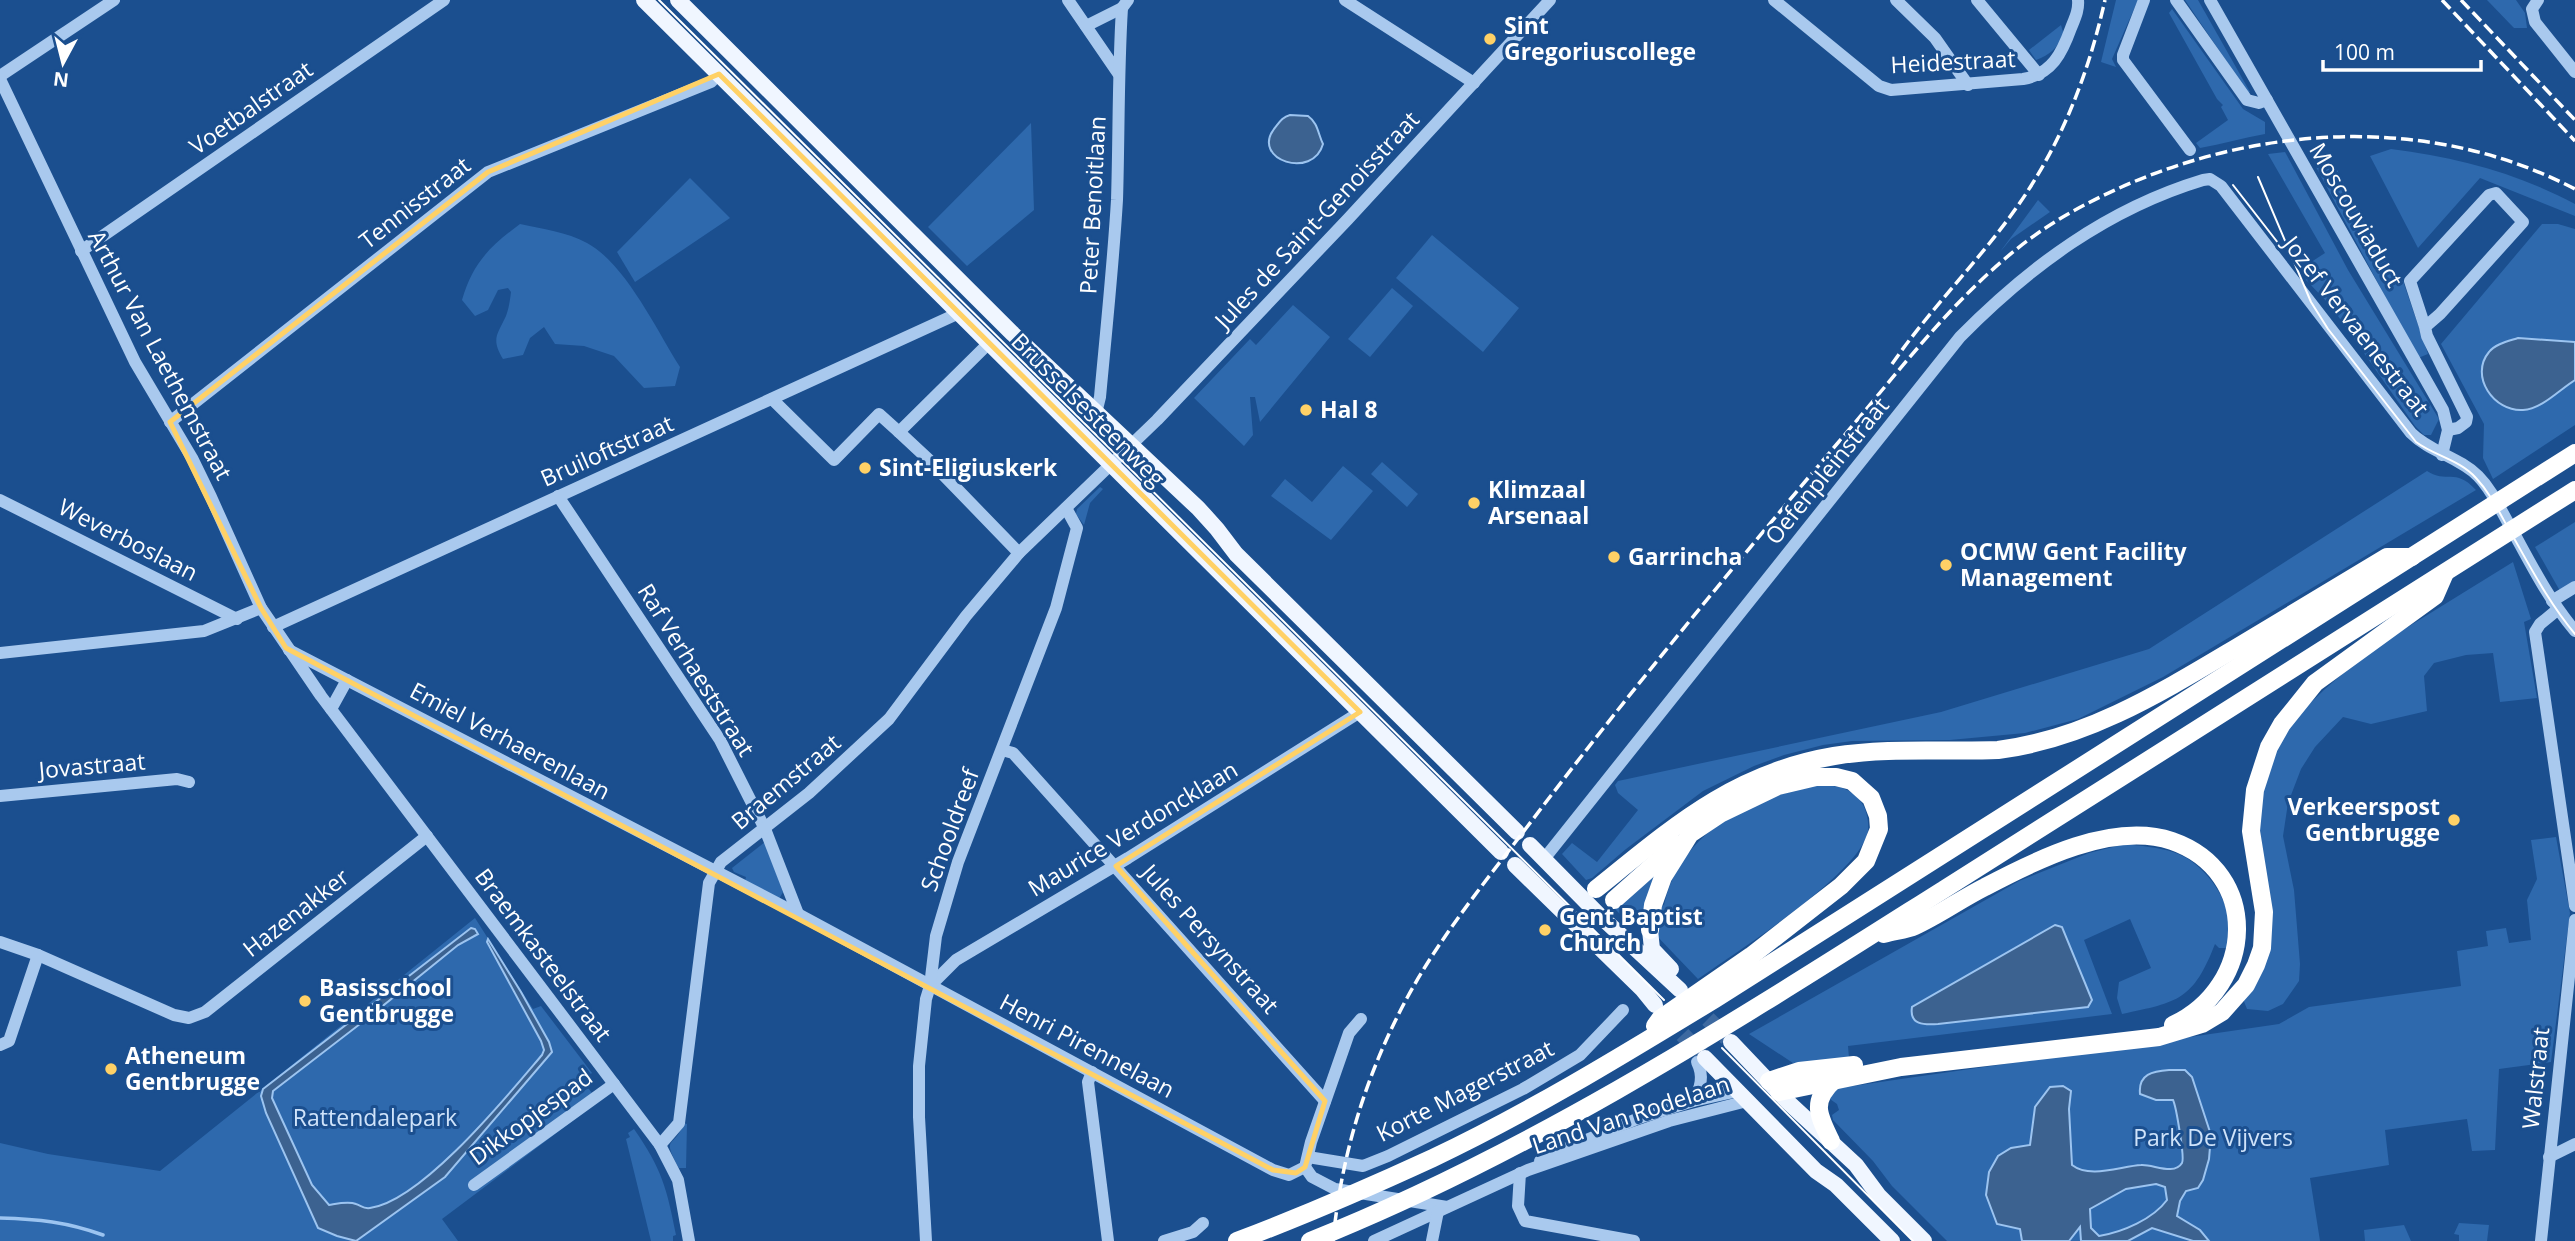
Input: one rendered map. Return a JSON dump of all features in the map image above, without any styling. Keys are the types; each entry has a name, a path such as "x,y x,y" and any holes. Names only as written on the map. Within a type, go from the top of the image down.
{"highway":[{"path":"1237,1241 1316,1210 1434,1157 1533,1106 1646,1041 1660,1019 1756,963 2412,557 2575,453"},
{"path":"1310,1241 1408,1198 1514,1146 1776,995 2575,490"},
{"path":"1590,895 1698,809 1741,785 1790,767 1834,756 1998,750 2022,747 2069,734 2112,717 2173,685 2387,557 2412,557"},
{"path":"1774,1086 1833,1080 1900,1067 2159,1037 2202,1024 2222,1013 2246,985 2262,948 2264,912 2251,831 2255,790 2269,747 2282,724 2315,683 2435,596 2445,573"},
{"path":"1614,900 1690,834 1720,814 1778,786 1816,777 1836,777 1852,781 1871,798 1878,816 1879,829 1866,862 1756,963"},
{"path":"1650,930 1653,905 1663,877 1690,834"},
{"path":"1774,1086 1799,1071 2124,1035 2170,1027 2201,1009 2214,997 2227,977 2237,942 2237,923 2224,882 2211,865 2193,850 2149,836 2127,835 2101,839 2069,849 1985,886 1914,926 1867,938"},
{"path":"1831,1141 1818,1106 1822,1091 1833,1080"}],"main road":[{"name":"Brusselsesteenweg","path":"644,0 1502,852"},
{"name":"Brusselsesteenweg","path":"678,0 967,288 1217,528 1236,554 1517,832"},
{"path":"1530,845 1590,895 1598,914 1680,990 1675,974 1652,949 1650,930"},
{"path":"1515,865 1655,1005"},
{"path":"1580,929 1577,914 1590,895"},
{"path":"1580,929 1614,900"},
{"path":"1731,1042 1831,1141 1924,1241"},
{"path":"1701,1060 1743,1096 1816,1171 1836,1185 1892,1241"},
{"path":"1743,1096 1774,1086"}],"street":[{"path":"0,78 114,0"},
{"name":"Voetbalstraat","path":"81,251 444,0"},
{"path":"1068,0 1118,74"},
{"path":"1345,0 1474,83"},
{"name":"Jules de Saint-Genoisstraat","path":"1111,465 1348,219 1550,0"},
{"name":"Heidestraat","path":"1774,0 1879,86 1891,90 1968,85 2039,75"},
{"path":"1896,0 1935,38 1968,85"},
{"path":"1977,0 2039,75 2055,63 2063,49 2079,8 2078,0"},
{"path":"2144,0 2123,60 2190,150"},
{"path":"2176,0 2247,100 2259,103 2267,100"},
{"name":"Moscouviaduct","path":"2210,0 2443,410 2448,430"},
{"path":"2538,0 2532,9 2535,22 2575,72"},
{"path":"1086,26 1125,4"},
{"name":"Peter Benoitlaan","path":"1096,412 1100,397 1111,281 1117,186 1118,74 1125,4"},
{"name":"Tennisstraat","path":"170,422 488,172 711,82 719,74"},
{"name":"Arthur Van Laethemstraat","path":"0,78 135,362 211,496 261,608 286,648"},
{"name":"Jozef Vervaenestraat","path":"2203,180 2210,179 2221,186 2320,312 2406,428 2428,447 2479,476 2492,494 2554,605 2575,631"},
{"name":"Oefenpleinstraat","path":"1544,859 1960,337 2017,282 2096,226 2142,203 2203,180"},
{"path":"2425,327 2523,222 2496,193 2489,195 2410,281 2427,336 2467,417 2466,422 2458,428 2448,430 2442,454"},
{"name":"Bruiloftstraat","path":"273,627 960,313"},
{"path":"899,432 989,343"},
{"path":"772,399 835,460 879,414 928,459 1018,553"},
{"path":"1066,508 1111,465"},
{"name":"Raf Verhaeststraat","path":"558,496 720,740 765,829 798,914"},
{"name":"Weverboslaan","path":"0,500 237,619"},
{"name":"Braemstraat","path":"660,1145 680,1123 709,883 721,862 765,829 844,762 889,719 966,616 1018,553 1051,519 1066,508"},
{"name":"Schooldreef","path":"926,1241 919,1066 936,936 958,862 1056,608 1077,528 1066,508"},
{"path":"2575,587 2554,605 2535,632 2575,906"},
{"path":"0,653 204,631 261,608"},
{"name":"Emiel Verhaerenlaan","path":"286,648 715,873"},
{"name":"Braemkasteelstraat","path":"286,648 660,1145 678,1180 689,1241"},
{"path":"331,709 347,680"},
{"name":"Maurice Verdoncklaan","path":"930,986 956,960 1116,866 1360,712"},
{"name":"Jules Persynstraat","path":"1002,750 1013,753 1325,1101"},
{"name":"Jovastraat","path":"0,796 177,779 188,782"},
{"name":"Hazenakker","path":"38,956 174,1016 189,1018 205,1012 427,836"},
{"name":"Henri Pirennelaan","path":"715,873 798,914 1281,1173 1289,1175 1306,1162"},
{"name":"Walstraat","path":"2541,1241 2549,1157 2571,997 2575,920"},
{"path":"0,942 38,956 9,1041 0,1045"},
{"name":"Korte Magerstraat","path":"1306,1162 1363,1166 1388,1156 1523,1089 1580,1055 1623,1010"},
{"path":"1361,1019 1349,1034 1306,1162 1312,1177 1335,1189 1443,1209 1432,1241"},
{"path":"1693,1101 1701,1084 1701,1060"},
{"path":"1092,1072 1088,1082 1108,1241"},
{"name":"Dikkopjespad","path":"474,1185 614,1084"},
{"name":"Land Van Rodelaan","path":"1524,1171 1548,1156 1639,1118 1693,1101 1743,1096"},
{"name":"Land Van Rodelaan","path":"1374,1241 1524,1171 1743,1096"},
{"path":"2549,1157 2575,1144"},
{"path":"1524,1171 1518,1206 1525,1221 1634,1241"},
{"path":"1164,1241 1193,1232 1203,1223"}],"highlighted area":[{"path":"719,74 1360,712 1116,866 1325,1101 1305,1167 1296,1173 1273,1170 286,648 261,608 170,422 488,172"}],"green space":[{"path":"2116,0 2138,0 2112,59 2116,67 2101,62"},
{"path":"2185,0 2198,0 2250,92 2248,93"},
{"path":"2487,0 2516,0 2525,13 2527,28 2514,28"},
{"path":"2172,9 2243,109 2265,122 2265,134 2200,148 2196,143 2228,120 2221,107 2223,105 2217,99 2169,13"},
{"path":"2061,25 2064,35 2059,44 2036,60 2029,50"},
{"path":"1031,123 1034,210 967,266 928,227"},
{"path":"2391,149 2462,162 2531,183 2575,204 2575,216 2480,178 2418,248 2370,156"},
{"path":"2285,152 2348,270 2439,419 2431,435 2424,435 2415,426 2331,306 2306,280 2302,268 2325,253 2268,154"},
{"path":"2334,164 2394,277 2398,282 2403,281 2428,354 2418,358 2316,167"},
{"path":"690,178 730,218 635,282 617,252"},
{"path":"2038,200 2050,212 2011,239 2000,252"},
{"path":"520,224 579,239 601,253 614,266 639,299 680,367 675,386 644,388 614,356 584,346 555,344 544,327 530,338 523,355 503,359 496,342 507,313 511,292 508,288 498,290 488,310 475,316 462,300 477,266 499,240"},
{"path":"2542,224 2558,224 2575,229 2575,425 2493,479 2483,458 2484,424 2441,344"},
{"path":"1432,235 1519,308 1483,352 1396,278"},
{"path":"1392,288 1413,306 1370,357 1348,339"},
{"path":"1293,305 1330,337 1260,422 1255,397 1250,397 1253,435 1244,446 1194,398 1250,339 1256,345"},
{"path":"1382,462 1418,494 1407,507 1371,474"},
{"path":"1343,466 1373,491 1331,540 1271,496 1285,479 1312,502"},
{"path":"2427,471 2434,475 2462,479 2476,490 2163,677 2078,719 2025,733 1950,740 1852,741 1784,755 1754,766 1703,791 1592,878 1586,880 1562,854 1572,843 1597,862 1638,810 1618,793 1615,785 1618,781 1941,712 2149,649"},
{"path":"1100,487 1103,489 1090,503 1084,525 1076,514 1077,509"},
{"path":"2575,522 2575,582 2560,591 2535,547"},
{"path":"2513,562 2531,619 2524,622 2537,698 2500,702 2493,653 2466,655 2434,663 2424,676 2427,711 2371,724 2343,717 2315,747 2301,769 2288,803 2283,836 2294,890 2299,981 2283,1004 2268,1011 2247,1009 2243,999 2263,964 2262,845 2259,822 2261,798 2269,764 2284,736 2300,713 2369,651"},
{"path":"1816,785 1843,788 1859,799 1866,811 1868,825 1860,849 1821,890 1698,979 1654,933 1656,909 1664,905 1672,880 1685,858 1701,839 1743,810 1791,791"},
{"name":"Park De Vijvers","path":"2556,837 2570,913 2551,1062 2499,1069 2495,1150 2472,1151 2467,1119 2385,1130 2389,1165 2310,1178 2320,1241 1947,1241 1892,1186 1873,1161 1833,1120 1832,1115 1839,1110 1837,1104 1827,1097 1832,1089 2279,1024 2309,1007 2461,986 2457,951 2488,946 2486,931 2506,928 2509,943 2531,940 2527,900 2537,879 2531,840"},
{"path":"765,842 783,892 779,899 745,881 746,877 734,872 732,868"},
{"path":"2125,844 2167,850 2183,856 2208,877 2225,906 2229,924 2228,948 2219,948 2215,944 2199,977 2182,996 2157,1006 2122,1014 2117,998 2119,982 2151,968 2130,919 2084,940 2112,1014 1848,1046 1849,1058 1793,1063 1749,1034 2019,881 2089,853"},
{"path":"1663,861 1650,894 1644,929 1623,917 1613,907"},
{"name":"Rattendalepark","path":"475,918 533,1009 541,1006 592,1073 577,1084 583,1092 588,1088 592,1093 591,1107 442,1219 458,1241 0,1241 0,1143 48,1154 160,1171"},
{"path":"684,1123 687,1124 686,1168 679,1168 670,1146"},
{"path":"634,1129 662,1180 676,1235 673,1236 673,1241 651,1241 626,1139 630,1137 628,1133"},
{"path":"2459,1223 2489,1225 2487,1241 2459,1241 2459,1235 2454,1234"},
{"path":"2404,1225 2411,1241 2365,1241 2364,1230"}],"shaded area":[{"path":"1290,115 1308,116 1314,122 1323,144 1317,155 1308,161 1286,162 1277,157 1271,149 1269,140 1274,129"},
{"path":"2518,338 2575,342 2575,380 2544,402 2523,410 2512,409 2494,399 2483,381 2482,371 2484,361 2492,349"},
{"path":"2055,925 2062,927 2092,1000 2088,1007 1938,1024 1915,1021 1912,1007"},
{"path":"471,928 478,934 458,945 376,1014 273,1091 272,1098 312,1185 329,1205 349,1203 368,1208 391,1201 414,1187 463,1144 542,1055 544,1050 541,1041 487,942 488,939 521,992 552,1052 445,1177 356,1241 318,1228 266,1113 261,1096 263,1089"},
{"path":"2163,1070 2185,1070 2192,1077 2211,1135 2209,1159 2203,1180 2198,1188 2186,1191 2180,1201 2177,1216 2200,1230 2209,1241 2193,1241 2152,1228 2128,1241 2081,1241 2080,1227 2069,1241 2022,1241 2020,1229 1997,1224 1986,1195 1989,1172 1998,1156 2011,1148 2030,1145 2035,1107 2050,1087 2063,1086 2071,1091 2069,1109 2072,1165 2088,1171 2141,1165 2169,1169 2178,1167 2182,1163 2182,1152 2173,1100 2156,1100 2140,1094 2144,1078","holes":["2156,1184 2165,1187 2167,1200 2137,1224 2099,1236 2091,1228 2090,1209 2126,1189"]}],"waterway":[{"path":"0,1218 52,1222 103,1235"}],"tunnel":[{"path":"1691,1002 1727,1038"},
{"path":"1666,1017 1701,1054"}],"tram line":[{"path":"659,0 1664,1000"},
{"path":"2258,177 2311,302 2328,329 2416,442 2463,467 2481,484 2549,598 2575,634"},
{"path":"2233,185 2282,248"},
{"path":"1722,1048 1913,1241"}],"railway":[{"path":"1892,364 2009,218 2042,167 2080,87 2105,0"},
{"path":"2442,0 2575,141"},
{"path":"2461,0 2575,120"},
{"path":"1333,1241 1349,1147 1379,1056 1407,998 1448,932 1588,747 1746,553 1942,320 2014,251 2068,214 2127,185 2189,162 2254,146 2319,138 2385,137 2450,146 2514,163 2575,189"}],"place":[{"name":"Sint Gregoriuscollege","path":"1490,39"},
{"name":"Hal 8","path":"1306,410"},
{"name":"Sint-Eligiuskerk","path":"865,468"},
{"name":"Klimzaal Arsenaal","path":"1474,503"},
{"name":"Garrincha","path":"1614,557"},
{"name":"OCMW Gent Facility Management","path":"1946,565"},
{"name":"Verkeerspost Gentbrugge","path":"2454,820"},
{"name":"Gent Baptist Church","path":"1545,930"},
{"name":"Basisschool Gentbrugge","path":"305,1001"},
{"name":"Atheneum Gentbrugge","path":"111,1069"}]}
